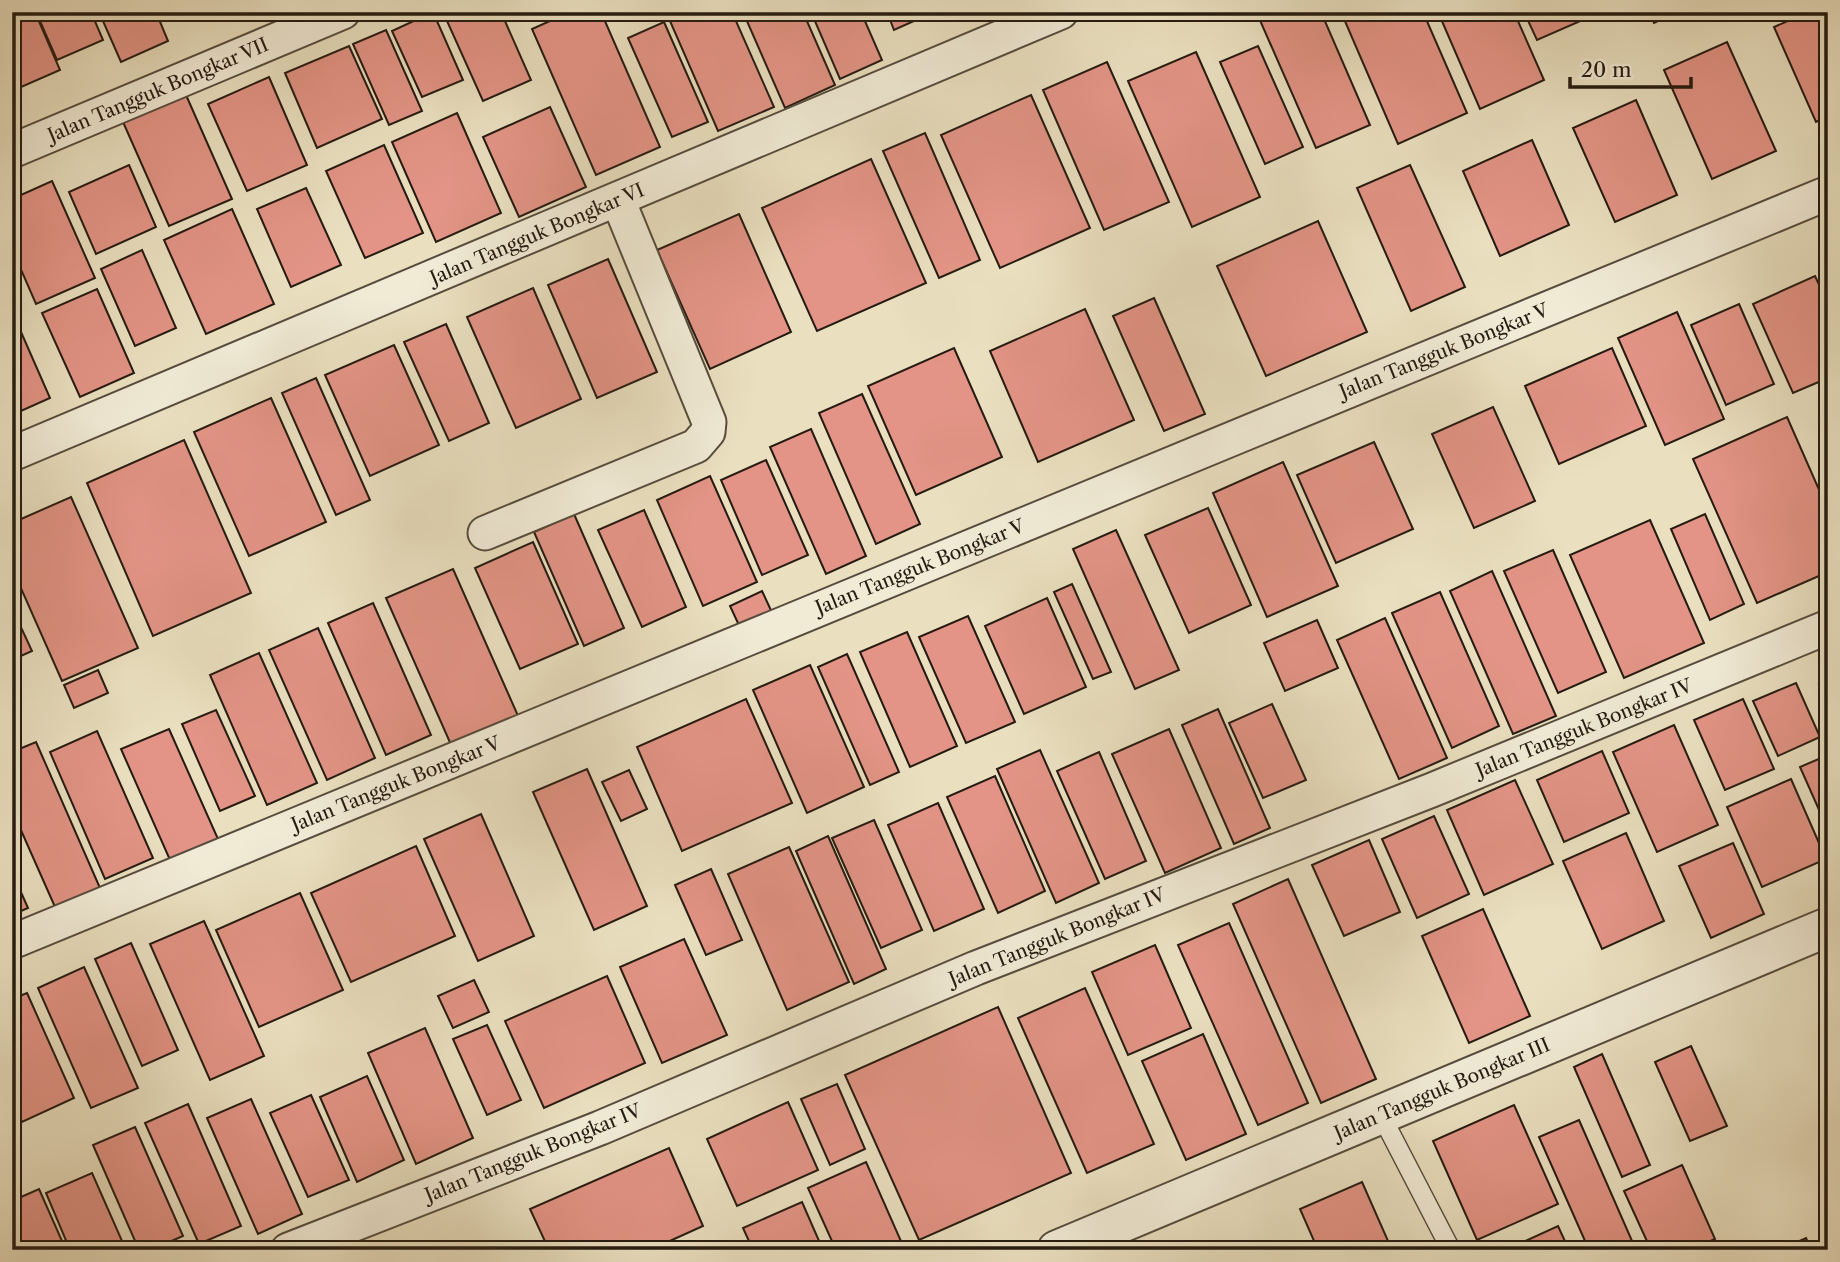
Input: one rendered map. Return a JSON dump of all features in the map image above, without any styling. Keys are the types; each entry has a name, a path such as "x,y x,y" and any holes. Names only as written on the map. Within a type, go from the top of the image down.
{"street":[{"name":"Jalan Tangguk Bongkar VII","path":"12,151 343,12"},
{"name":"Jalan Tangguk Bongkar VI","path":"12,454 1061,12"},
{"name":"Jalan Tangguk Bongkar V","path":"12,942 1828,193"},
{"path":"485,533 696,446 708,432 709,422 618,200"},
{"name":"Jalan Tangguk Bongkar IV","path":"288,1250 600,1128 976,968 1432,790 1828,627"},
{"name":"Jalan Tangguk Bongkar III","path":"1057,1250 1828,927"}],"lane":[{"path":"1381,1115 1451,1250"}],"building":[{"path":"12,12 35,12 60,70 12,91"},
{"path":"36,12 91,12 103,40 57,60"},
{"path":"99,12 156,12 168,41 121,62"},
{"path":"433,12 463,80 422,97 392,31"},
{"path":"467,12 501,12 531,80 483,101 447,21"},
{"path":"570,12 601,12 660,147 596,175 532,29"},
{"path":"689,12 732,12 774,107 718,131 670,21"},
{"path":"743,12 803,12 835,85 785,108"},
{"path":"811,12 861,12 882,60 840,79"},
{"path":"887,12 934,12 894,30"},
{"path":"1272,12 1321,12 1370,125 1316,148 1259,18"},
{"path":"1341,12 1423,12 1467,113 1398,144"},
{"path":"1438,12 1514,12 1544,80 1480,109"},
{"path":"1524,12 1582,12 1585,19 1537,40"},
{"path":"1650,12 1678,12 1654,23"},
{"path":"1815,12 1828,41 1828,116 1816,122 1774,27"},
{"path":"664,22 708,122 672,137 628,38"},
{"path":"386,30 422,111 389,125 353,44"},
{"path":"1727,42 1776,151 1712,179 1664,70"},
{"path":"349,46 382,119 317,148 285,73"},
{"path":"1258,46 1303,147 1265,164 1220,62"},
{"path":"1196,52 1260,197 1192,227 1128,81"},
{"path":"1107,62 1169,202 1104,230 1043,90"},
{"path":"269,77 307,165 247,191 208,104"},
{"path":"186,95 232,199 169,226 123,122"},
{"path":"1031,95 1090,228 1000,268 941,135"},
{"path":"1636,100 1677,195 1615,222 1573,128"},
{"path":"550,107 586,187 519,217 483,137"},
{"path":"457,113 501,213 436,242 392,142"},
{"path":"925,133 980,260 939,278 883,151"},
{"path":"1532,140 1569,225 1500,256 1463,171"},
{"path":"384,145 423,233 365,258 326,171"},
{"path":"871,159 926,283 817,331 762,208"},
{"path":"129,165 156,227 96,254 69,192"},
{"path":"1410,165 1465,287 1411,311 1357,188"},
{"path":"52,181 95,278 36,304 12,249 12,199"},
{"path":"306,188 341,265 291,287 257,209"},
{"path":"232,209 274,304 206,334 164,240"},
{"path":"739,214 791,332 710,369 657,250"},
{"path":"1318,221 1367,332 1266,376 1217,266"},
{"path":"142,250 176,328 135,346 101,269"},
{"path":"608,259 657,372 597,398 548,285"},
{"path":"1815,276 1828,304 1828,378 1793,393 1753,304"},
{"path":"533,288 581,399 516,428 467,317"},
{"path":"97,289 134,373 80,397 42,313"},
{"path":"1154,298 1205,414 1164,431 1113,316"},
{"path":"1739,304 1774,384 1726,405 1691,325"},
{"path":"1085,309 1134,420 1038,462 990,351"},
{"path":"1677,312 1724,419 1665,445 1618,338"},
{"path":"14,316 50,398 12,415 12,317"},
{"path":"446,324 489,423 449,441 404,342"},
{"path":"394,345 439,445 370,476 325,375"},
{"path":"954,348 1002,457 916,495 868,386"},
{"path":"1612,348 1646,426 1559,464 1525,386"},
{"path":"316,378 370,500 336,515 282,393"},
{"path":"862,394 920,524 876,544 819,413"},
{"path":"271,398 326,522 249,556 194,432"},
{"path":"1493,407 1535,501 1474,528 1432,434"},
{"path":"1787,417 1828,510 1828,572 1757,603 1693,459"},
{"path":"811,429 866,556 826,574 770,447"},
{"path":"184,440 251,593 153,636 87,483"},
{"path":"1374,442 1413,529 1336,563 1297,475"},
{"path":"766,460 808,555 762,575 721,480"},
{"path":"1283,462 1338,586 1267,617 1213,493"},
{"path":"710,476 757,582 703,606 657,500"},
{"path":"71,497 138,648 62,681 12,568 12,523"},
{"path":"1208,508 1251,605 1189,633 1145,535"},
{"path":"644,510 686,607 642,627 598,530"},
{"path":"574,514 624,628 584,646 534,532"},
{"path":"1705,514 1744,604 1710,620 1671,529"},
{"path":"1650,520 1704,643 1624,678 1570,555"},
{"path":"1116,530 1179,670 1135,689 1073,549"},
{"path":"533,542 578,644 520,669 475,568"},
{"path":"1553,550 1606,672 1558,693 1504,571"},
{"path":"453,569 519,718 452,747 386,598"},
{"path":"1492,571 1556,716 1513,734 1450,591"},
{"path":"1072,584 1111,672 1093,679 1054,592"},
{"path":"762,591 775,619 743,634 730,606"},
{"path":"1440,592 1499,726 1452,748 1392,613"},
{"path":"1047,598 1086,687 1024,714 985,626"},
{"path":"373,603 431,735 386,755 328,623"},
{"path":"12,608 32,651 12,660"},
{"path":"968,616 1015,722 966,743 919,637"},
{"path":"1385,618 1447,758 1399,779 1337,640"},
{"path":"1317,620 1338,668 1285,691 1264,643"},
{"path":"318,628 375,758 327,780 269,650"},
{"path":"907,632 957,746 910,767 860,652"},
{"path":"259,653 317,783 267,805 210,675"},
{"path":"847,654 899,772 870,785 818,667"},
{"path":"810,665 864,787 807,813 753,690"},
{"path":"98,670 108,693 74,708 64,685"},
{"path":"1828,681 1828,705 1819,685"},
{"path":"1796,683 1820,737 1778,756 1753,701"},
{"path":"746,699 792,803 682,851 637,747"},
{"path":"1743,699 1774,769 1725,790 1694,720"},
{"path":"1272,704 1306,780 1263,798 1229,723"},
{"path":"1218,709 1270,828 1234,844 1182,725"},
{"path":"216,710 255,796 220,811 182,724"},
{"path":"1674,725 1718,825 1657,852 1613,752"},
{"path":"169,729 218,839 170,860 121,749"},
{"path":"1169,729 1221,848 1165,873 1112,754"},
{"path":"97,731 153,858 105,879 50,752"},
{"path":"36,742 100,888 55,907 12,810 12,752"},
{"path":"1040,750 1099,883 1056,903 997,769"},
{"path":"1602,751 1629,813 1564,842 1537,780"},
{"path":"1099,752 1146,861 1105,879 1057,771"},
{"path":"1828,755 1828,830 1800,767"},
{"path":"587,769 647,906 594,930 533,792"},
{"path":"629,770 647,809 621,821 602,782"},
{"path":"995,776 1045,891 998,913 947,797"},
{"path":"1791,779 1826,859 1762,887 1727,807"},
{"path":"1515,780 1553,864 1484,895 1447,810"},
{"path":"938,803 984,909 934,931 888,825"},
{"path":"481,814 534,936 478,961 424,839"},
{"path":"1434,816 1469,894 1417,918 1382,839"},
{"path":"874,820 922,930 881,948 832,838"},
{"path":"1626,833 1664,921 1602,949 1563,861"},
{"path":"828,836 886,969 854,984 796,851"},
{"path":"1369,840 1400,912 1344,936 1312,865"},
{"path":"1733,843 1764,914 1711,938 1679,866"},
{"path":"416,846 455,936 351,982 311,893"},
{"path":"789,847 849,982 787,1010 728,874"},
{"path":"711,869 742,940 706,955 675,885"},
{"path":"12,872 28,908 12,915"},
{"path":"1288,879 1376,1079 1321,1103 1233,904"},
{"path":"300,893 343,990 259,1027 216,930"},
{"path":"1483,909 1530,1016 1469,1043 1422,936"},
{"path":"204,921 264,1056 210,1080 150,944"},
{"path":"1229,923 1308,1103 1258,1125 1178,945"},
{"path":"684,939 727,1035 662,1063 620,967"},
{"path":"131,943 178,1050 142,1066 95,959"},
{"path":"1155,945 1191,1028 1128,1055 1092,972"},
{"path":"84,967 138,1088 91,1108 38,988"},
{"path":"607,976 645,1063 544,1108 505,1021"},
{"path":"474,980 489,1012 453,1028 438,996"},
{"path":"1085,988 1154,1144 1087,1173 1018,1018"},
{"path":"27,993 74,1098 22,1122 12,1100 12,999"},
{"path":"998,1007 1071,1173 919,1240 845,1075"},
{"path":"487,1025 521,1100 487,1115 453,1039"},
{"path":"425,1028 473,1138 416,1164 368,1053"},
{"path":"1203,1034 1246,1134 1186,1160 1142,1061"},
{"path":"1691,1046 1727,1126 1690,1141 1655,1062"},
{"path":"1602,1054 1650,1165 1622,1177 1574,1067"},
{"path":"367,1076 404,1160 357,1182 320,1097"},
{"path":"837,1084 865,1149 830,1165 801,1099"},
{"path":"311,1095 349,1180 308,1197 270,1113"},
{"path":"251,1099 302,1214 258,1234 207,1118"},
{"path":"788,1102 818,1170 737,1206 707,1139"},
{"path":"188,1104 241,1226 199,1244 145,1123"},
{"path":"1514,1105 1558,1204 1477,1240 1433,1141"},
{"path":"1579,1120 1636,1250 1589,1250 1539,1137"},
{"path":"135,1127 183,1236 151,1250 139,1250 93,1145"},
{"path":"669,1148 703,1226 650,1250 549,1250 530,1209"},
{"path":"866,1162 904,1248 900,1250 836,1250 808,1188"},
{"path":"1682,1165 1715,1239 1690,1250 1651,1250 1624,1191"},
{"path":"92,1173 126,1250 70,1250 46,1193"},
{"path":"1362,1182 1392,1250 1318,1250 1300,1209"},
{"path":"39,1189 66,1250 12,1250 12,1201"},
{"path":"802,1202 823,1250 753,1250 743,1228"},
{"path":"1558,1226 1569,1250 1506,1250"},
{"path":"1806,1238 1811,1250 1779,1250"}]}
